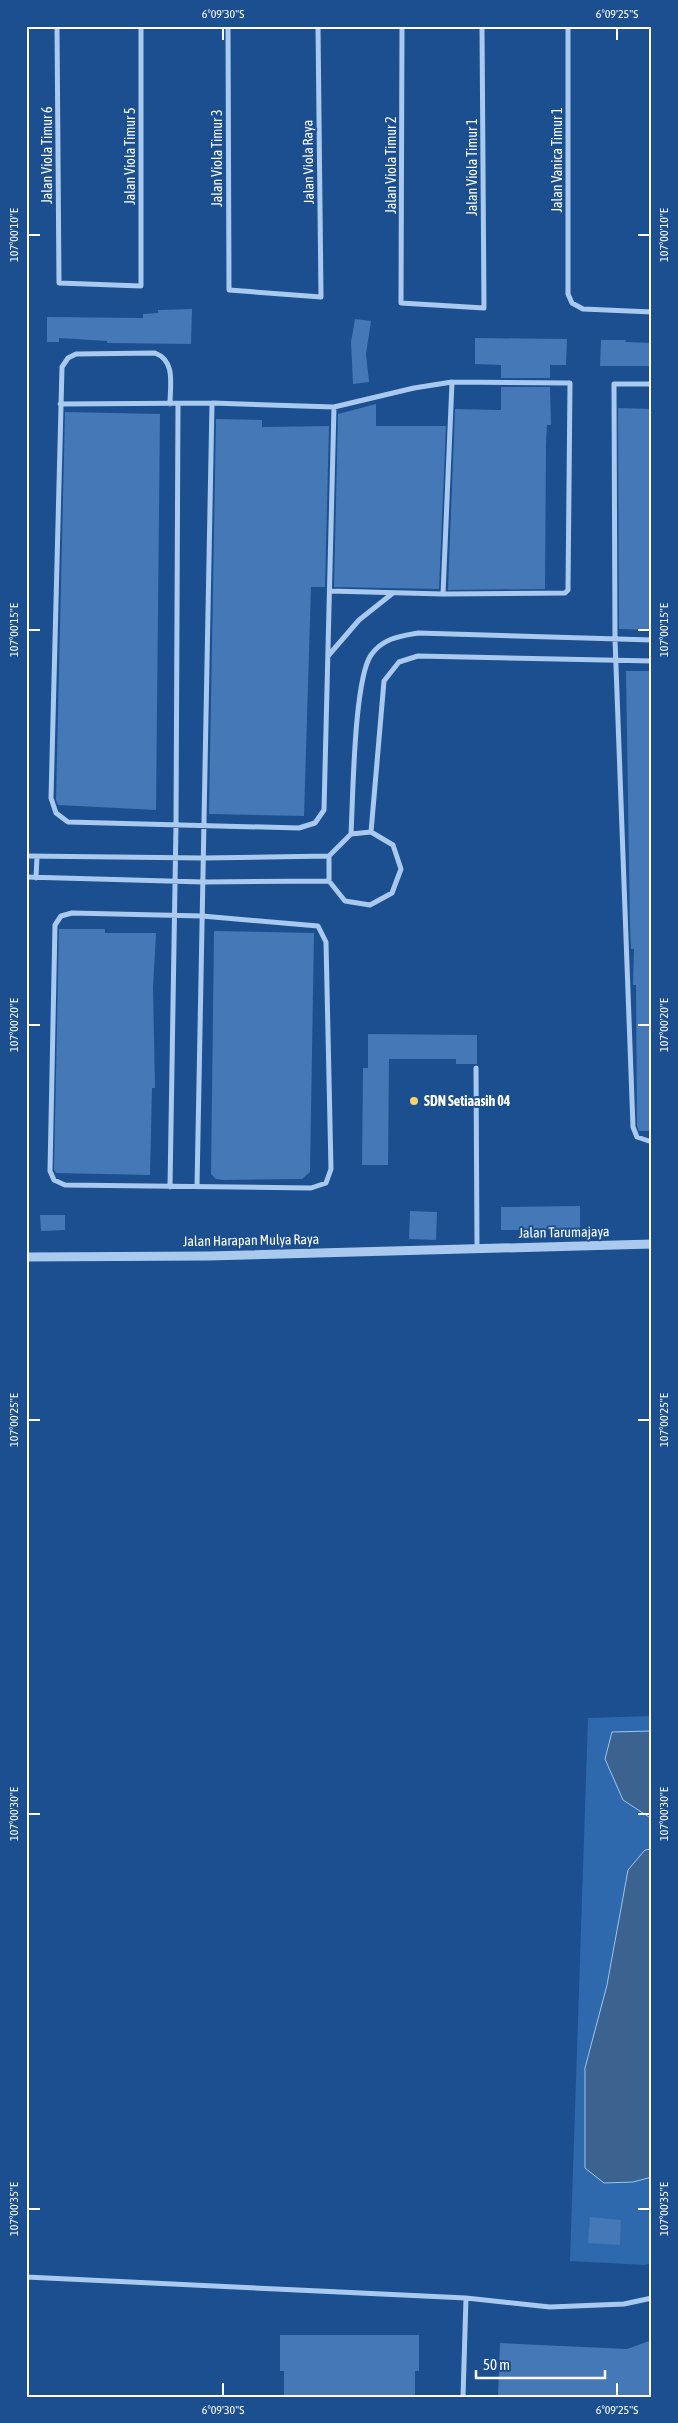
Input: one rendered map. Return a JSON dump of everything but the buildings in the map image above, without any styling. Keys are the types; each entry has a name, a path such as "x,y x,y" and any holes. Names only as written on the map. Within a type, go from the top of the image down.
{"street":[{"name":"Jalan Viola Timur 6","path":"57,26 59,283 141,286"},
{"name":"Jalan Viola Timur 5","path":"141,26 141,286"},
{"name":"Jalan Viola Timur 3","path":"228,26 229,290 321,297"},
{"name":"Jalan Viola Raya","path":"318,26 321,297"},
{"name":"Jalan Viola Timur 2","path":"402,26 401,303 484,308"},
{"name":"Jalan Viola Timur 1","path":"482,26 484,308"},
{"name":"Jalan Vanica Timur 1","path":"568,26 568,294 572,303 584,310 652,312"},
{"path":"170,404 170,364 164,357 155,354 76,354 68,358 62,367 51,798 56,813 68,822 299,828 316,823 324,810 334,407"},
{"path":"443,594 452,382"},
{"path":"60,404 212,403 334,407 414,388 452,382 570,383 568,590 565,593 443,594 330,591"},
{"path":"652,384 614,384 615,639 633,1127 637,1137 652,1142"},
{"path":"197,1187 212,403"},
{"path":"170,1187 176,858 178,404"},
{"path":"328,656 359,620 394,592"},
{"path":"351,834 361,681 371,655 392,637 418,632 652,640"},
{"path":"371,832 384,680 399,662 418,656 652,660"},
{"path":"26,856 203,858 329,856 351,834 371,832 393,845 401,869 392,893 370,905 345,900 329,881 329,856"},
{"path":"36,878 37,857"},
{"path":"26,877 203,882 329,881"},
{"path":"72,913 202,916 318,926 326,942 331,1169 326,1183 311,1188 170,1187 65,1185 54,1180 50,1171 50,1162 55,925 61,916 72,913"},
{"path":"476,1068 477,1248"},
{"name":"Jalan Tarumajaya","path":"477,1248 652,1244"},
{"name":"Jalan Harapan Mulya Raya","path":"26,1257 208,1256 477,1248"},
{"path":"26,2277 466,2298 550,2307 624,2304 652,2298"},
{"path":"463,2397 466,2298"}],"shaded area":[{"path":"652,1716 652,2263 645,2265 570,2261 588,1718"},
{"path":"652,1731 652,1819 623,1800 605,1759 612,1732"},
{"path":"652,1849 652,2177 633,2182 604,2183 585,2168 585,2068 607,1985 628,1870 645,1850"}],"place":[{"name":"SDN Setiaasih 04","path":"414,1101"}]}
